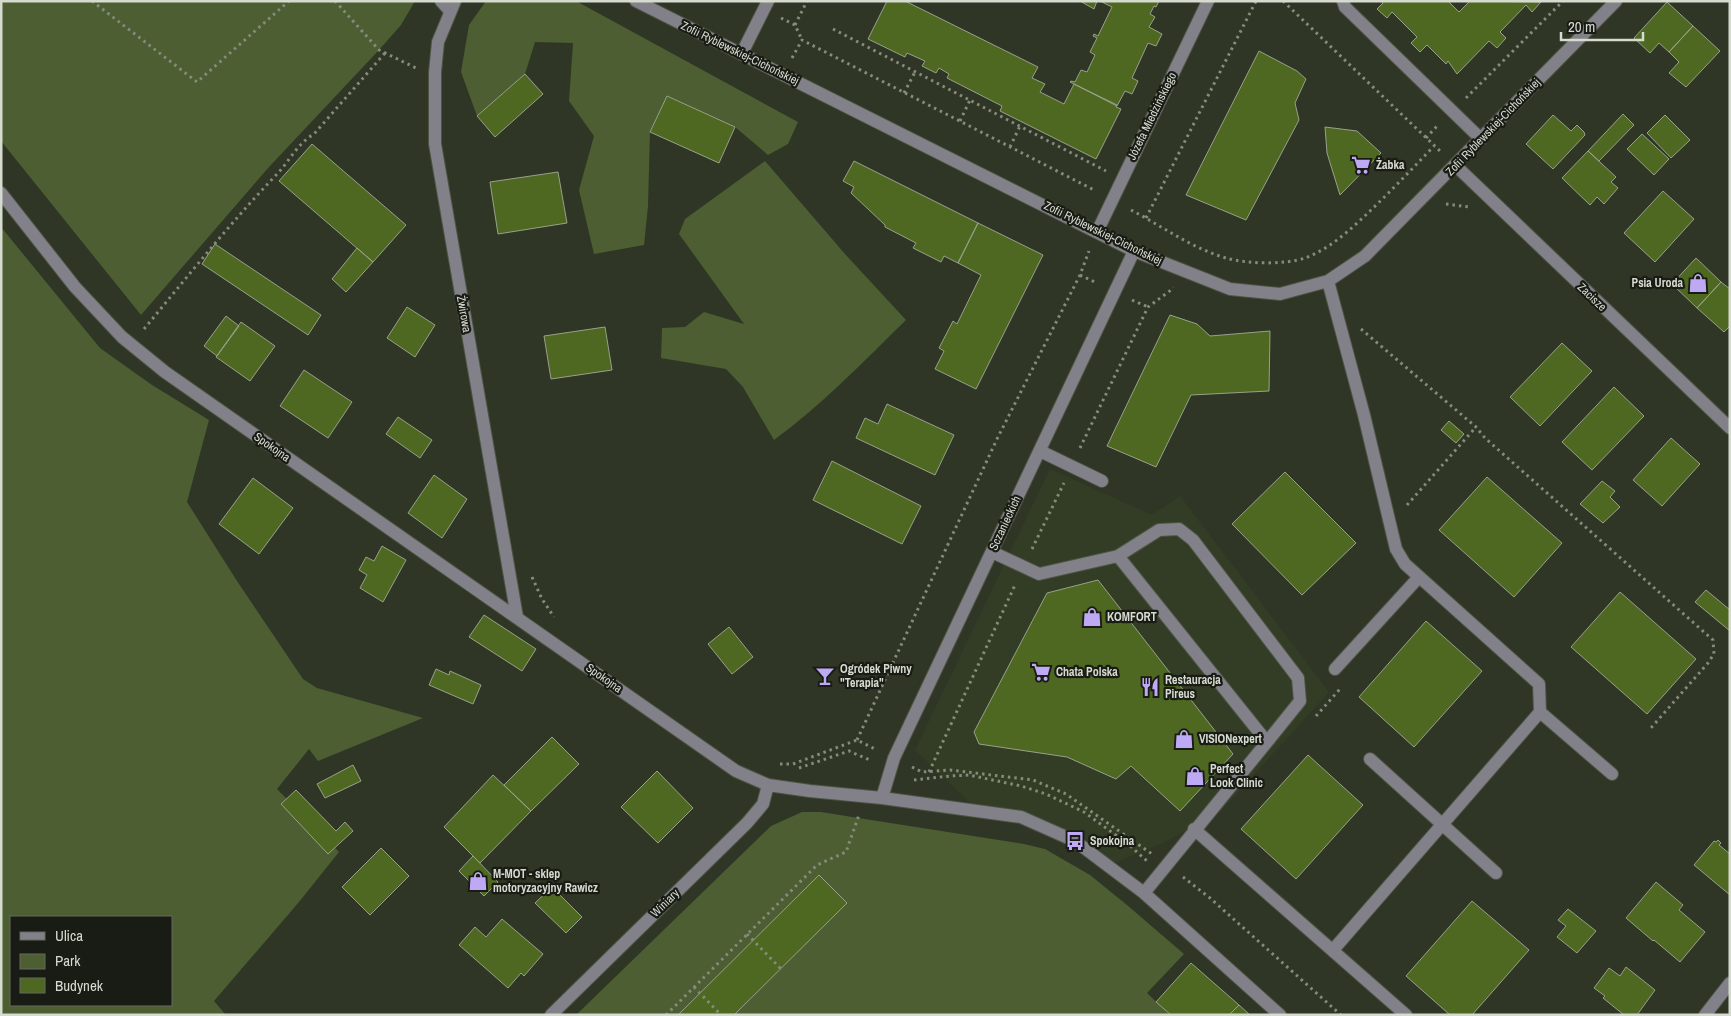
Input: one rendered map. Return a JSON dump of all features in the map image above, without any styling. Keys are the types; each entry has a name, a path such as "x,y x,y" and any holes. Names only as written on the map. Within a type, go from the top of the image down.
{"street":[{"name":"Żwirowa","path":"441,1 453,6 438,42 434,72 434,144 517,617"},
{"name":"Zofii Ryblewskiej-Cichońskiej","path":"636,1 1134,251 1230,289 1280,294 1328,281 1365,256 1616,1"},
{"name":"Józefa Miedzińskiego","path":"1097,232 1208,1"},
{"path":"1343,1 1345,7 1481,139"},
{"path":"742,53 766,6"},
{"name":"Zacisze","path":"1455,165 1730,428"},
{"name":"Spokojna","path":"1,193 75,286 122,337 165,372 736,771 768,785 882,798 1021,818 1075,841 1144,893 1280,1015"},
{"name":"Sczanieckich","path":"882,798 894,758 1134,251"},
{"path":"1328,281 1364,415 1396,549 1405,564 1539,684 1540,712 1333,950"},
{"path":"1040,451 1102,481"},
{"path":"992,552 1039,574 1118,556 1159,530 1178,529 1193,540 1298,678 1300,701 1194,829 1168,865 1144,893"},
{"path":"1118,556 1267,742"},
{"path":"1335,669 1419,577"},
{"path":"1540,712 1612,774"},
{"path":"1370,759 1496,873"},
{"name":"Winiary","path":"551,1015 747,823 763,804 768,785"},
{"path":"1194,829 1406,1015"},
{"path":"1705,1015 1730,983"}],"path":[{"path":"92,1 197,82 289,1"},
{"path":"335,1 379,50 412,68 434,72"},
{"path":"795,25 807,1"},
{"path":"1256,1 1146,218 1192,246 1227,259 1248,262 1282,262 1305,258 1336,242 1396,186 1434,146"},
{"path":"1283,1 1455,165"},
{"path":"1426,138 1563,1"},
{"path":"766,6 795,25 802,40 1111,200"},
{"path":"833,29 1107,171"},
{"path":"783,74 802,40"},
{"path":"139,334 252,199 280,171 304,139 314,134 385,53"},
{"path":"904,92 915,72"},
{"path":"960,122 970,100"},
{"path":"1010,147 1020,126"},
{"path":"1441,205 1450,204 1469,207 1483,192"},
{"path":"777,764 793,764 857,740 996,439 1080,275 1097,232"},
{"path":"929,772 1024,566 1148,307 1171,290 1181,270"},
{"path":"1338,319 1363,329 1476,427 1485,438 1713,640 1714,654 1708,663 1650,729"},
{"path":"1390,524 1476,427"},
{"path":"531,575 552,615 560,621"},
{"path":"857,740 894,758"},
{"path":"666,1015 817,865 846,852 859,818 858,795"},
{"path":"747,934 780,969"},
{"path":"694,987 721,1015"}],"shaded area":[{"path":"1050,469 1152,515 1180,496 1329,692 1220,812 1163,843 1109,865 1021,818 980,812 915,750"}],"green space":[{"path":"1,1 415,1 401,25 269,167 141,315 1,141"},
{"path":"486,1 576,1 798,122 788,144 768,155 735,127 667,96 650,132 648,206 644,245 594,254 579,190 594,136 569,101 573,43 535,42 525,74 477,116 461,72 469,25"},
{"path":"765,161 845,254 906,320 826,397 774,440 743,387 726,369 661,358 662,328 685,327 704,312 744,324 679,234 685,219"},
{"path":"1,227 100,348 152,385 209,420 187,502 303,679 317,688 423,718 318,761 309,749 277,789 339,852 214,1001 226,1015 1,1015"},
{"path":"802,812 821,812 1024,844 1045,849 1090,875 1184,954 1147,993 1170,1015 576,1015 771,826"}],"building":[{"path":"887,1 905,1 1038,67 1032,78 1045,84 1040,92 1064,104 1074,84 1117,105 1116,107 1121,109 1096,159 1000,111 1002,106 947,78 949,74 939,68 936,73 922,66 925,61 907,53 905,57 868,39"},
{"path":"1080,1 1097,1 1094,9"},
{"path":"1100,1 1159,1 1150,14 1155,17 1149,27 1162,34 1156,46 1148,43 1132,78 1138,81 1132,94 1125,91 1117,106 1070,82 1075,82 1081,70 1087,72 1095,55 1090,52 1097,38 1093,36 1094,34 1098,36 1112,7"},
{"path":"1381,1 1448,1 1459,12 1470,1 1541,2 1532,12 1526,5 1500,32 1506,38 1497,48 1489,41 1457,74 1448,61 1446,64 1427,45 1420,52 1411,43 1417,37 1392,12 1387,18 1377,9 1383,3"},
{"path":"1667,2 1693,26 1669,52 1659,43 1650,53 1634,38"},
{"path":"1693,26 1720,51 1686,87 1669,73 1679,62 1669,52"},
{"path":"1259,51 1297,71 1306,79 1295,103 1299,120 1246,220 1186,195"},
{"path":"525,74 543,94 495,137 477,116"},
{"path":"667,96 735,127 719,163 650,132"},
{"path":"1623,114 1634,125 1599,161 1588,151"},
{"path":"1553,115 1571,131 1577,125 1585,135 1553,169 1526,144"},
{"path":"1665,115 1690,140 1671,158 1647,133"},
{"path":"1325,127 1357,131 1381,153 1340,195 1327,153"},
{"path":"1642,134 1669,159 1654,175 1627,149"},
{"path":"312,144 406,225 373,262 279,181"},
{"path":"1588,151 1616,177 1611,182 1618,188 1604,204 1597,197 1590,205 1562,178"},
{"path":"854,161 978,223 958,263 944,256 941,262 913,248 916,243 885,227 851,193 854,187 843,181"},
{"path":"558,172 567,223 498,234 490,182"},
{"path":"1663,191 1694,219 1655,262 1624,233"},
{"path":"978,223 1043,255 976,389 935,369 944,351 939,348 953,321 957,324 981,275 958,263"},
{"path":"215,244 321,315 308,335 202,264"},
{"path":"357,248 373,262 346,292 332,279"},
{"path":"1696,258 1721,282 1697,308 1672,284"},
{"path":"1721,282 1730,289 1730,326 1724,332 1697,308"},
{"path":"407,307 435,325 415,357 387,338"},
{"path":"1170,315 1197,324 1210,336 1270,331 1269,391 1191,395 1156,467 1107,446"},
{"path":"226,316 239,326 217,356 204,346"},
{"path":"241,322 275,346 250,381 216,357"},
{"path":"605,327 612,370 551,379 544,336"},
{"path":"1562,343 1592,371 1540,426 1510,397"},
{"path":"304,370 352,402 328,438 280,406"},
{"path":"1614,387 1644,416 1592,470 1562,442"},
{"path":"887,404 954,435 935,475 856,438 865,418 878,424"},
{"path":"398,417 432,440 420,458 386,434"},
{"path":"1449,421 1464,434 1456,443 1441,430"},
{"path":"1671,438 1700,464 1662,506 1633,480"},
{"path":"832,461 921,506 902,544 813,500"},
{"path":"1285,472 1356,543 1302,595 1232,524"},
{"path":"434,475 467,499 442,538 408,513"},
{"path":"1487,477 1562,543 1514,597 1439,530"},
{"path":"253,478 293,508 259,554 219,524"},
{"path":"1602,481 1615,491 1610,497 1620,507 1603,523 1580,504"},
{"path":"382,546 406,560 383,602 360,588 367,575 359,570 366,557 374,561"},
{"path":"1098,580 1233,754 1180,811 1131,766 1116,779 1067,757 979,744 974,732 1047,593"},
{"path":"1706,590 1730,610 1730,631 1695,602"},
{"path":"1620,592 1696,659 1647,714 1571,647"},
{"path":"484,615 536,649 522,671 469,637"},
{"path":"1426,621 1482,671 1414,747 1359,697"},
{"path":"729,627 753,657 732,674 708,644"},
{"path":"436,669 449,675 450,671 481,685 473,704 429,685"},
{"path":"552,737 579,764 531,811 504,785"},
{"path":"1308,755 1363,805 1296,879 1241,829"},
{"path":"353,765 361,781 325,798 317,784"},
{"path":"657,771 693,808 658,843 621,807"},
{"path":"493,775 531,811 480,863 444,827"},
{"path":"296,790 336,831 345,822 353,831 328,854 281,804"},
{"path":"1718,840 1721,843 1719,845 1730,854 1730,895 1694,865 1714,841"},
{"path":"381,848 409,876 370,915 342,887"},
{"path":"473,856 498,882 484,896 459,871"},
{"path":"819,875 847,903 734,1015 678,1015"},
{"path":"1656,882 1683,905 1679,910 1705,932 1680,962 1626,918"},
{"path":"552,887 582,917 566,933 535,903"},
{"path":"1472,901 1529,950 1472,1015 1450,1015 1406,976"},
{"path":"1568,909 1596,931 1577,953 1557,937 1566,926 1558,920"},
{"path":"502,919 543,954 524,976 521,973 508,988 459,945 475,927 486,937"},
{"path":"1191,963 1239,1005 1229,1015 1171,1015 1156,1002"},
{"path":"1626,967 1655,990 1637,1015 1624,1015 1594,988 1609,968 1620,976"},
{"path":"1239,1005 1250,1015 1229,1015"}],"place":[{"name":"Żabka","path":"1361,165"},
{"name":"Psia Uroda","path":"1698,283"},
{"name":"KOMFORT","path":"1092,617"},
{"name":"Chata Polska","path":"1041,672"},
{"name":"Ogródek Piwny \"Terapia\"","path":"825,676"},
{"name":"Restauracja Pireus","path":"1150,687"},
{"name":"VISIONexpert","path":"1184,739"},
{"name":"Perfect Look Clinic","path":"1195,776"},
{"name":"Spokojna","path":"1075,841"},
{"name":"M-MOT - sklep motoryzacyjny Rawicz","path":"478,881"}]}
